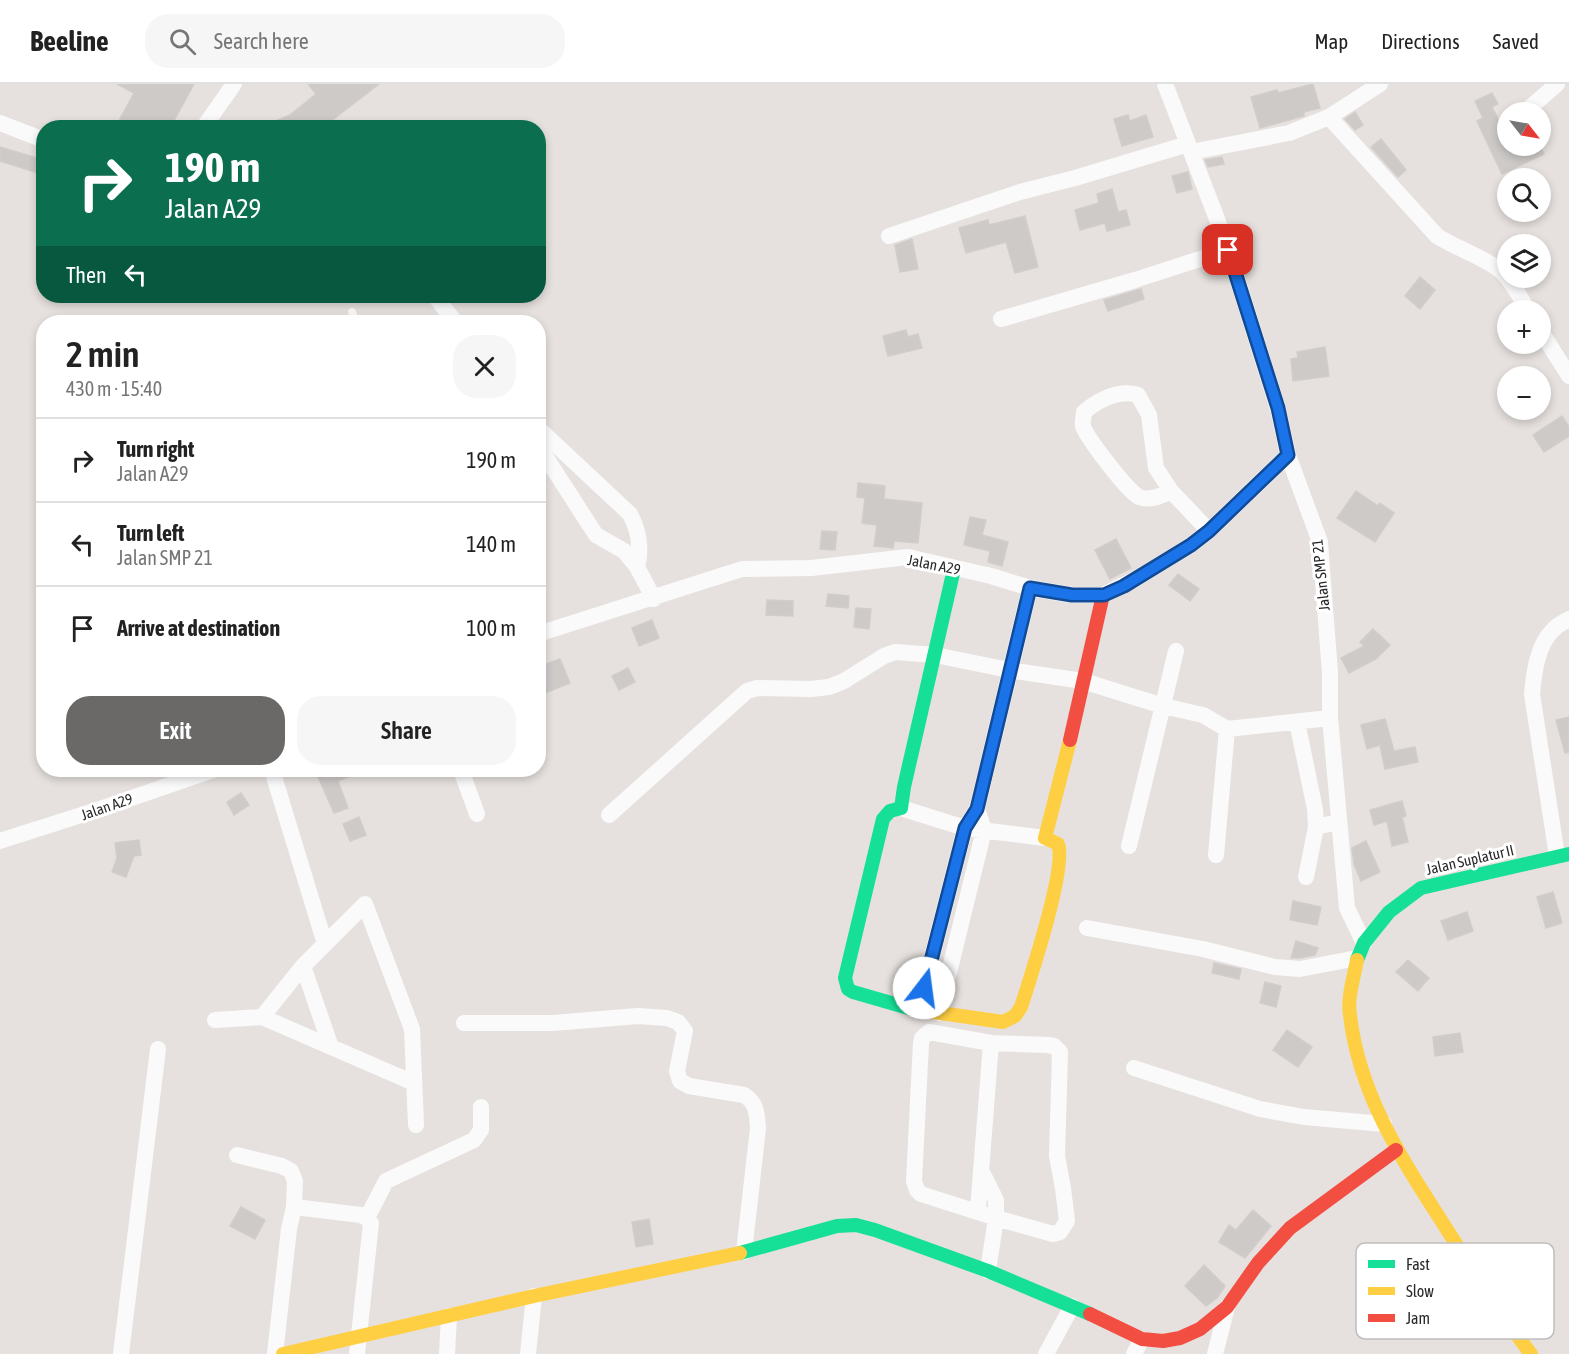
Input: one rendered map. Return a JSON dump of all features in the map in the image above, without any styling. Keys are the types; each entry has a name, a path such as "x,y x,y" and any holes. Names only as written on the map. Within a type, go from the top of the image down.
{"street":[{"path":"209,120 234,84"},
{"name":"Jalan SMP 21","path":"1165,84 1228,250 1269,381 1288,455 1320,542 1338,822 1347,908 1360,950"},
{"path":"889,237 1020,192 1190,148 1289,133 1329,117 1380,84"},
{"path":"1536,102 1557,84"},
{"path":"1329,117 1437,236 1454,247 1498,268 1509,279 1522,300"},
{"path":"0,123 36,137"},
{"path":"1001,319 1228,250"},
{"path":"440,303 450,315"},
{"path":"1551,347 1569,376"},
{"path":"1171,491 1158,498 1141,498 1133,494 1112,469 1083,426 1084,412 1092,405 1114,395 1130,393 1138,396 1149,415 1156,468 1171,491 1209,531"},
{"path":"546,435 630,514 638,530 640,556 638,567"},
{"name":"Jalan A29","path":"546,632 654,599 742,569 811,568 908,557 991,576 1030,588 1072,595 1104,595 1134,580 1191,545 1209,531 1288,455"},
{"path":"546,457 596,535 624,551 638,567 654,599"},
{"path":"902,808 903,787 954,569"},
{"path":"918,1011 965,828 977,809 1030,588"},
{"path":"1045,838 1064,768 1104,595"},
{"path":"1563,855 1532,694 1538,659 1545,639 1553,628 1569,619"},
{"path":"1129,846 1176,651"},
{"path":"609,815 747,691 757,688 830,687 895,652 935,655 1009,670 1083,681 1163,706 1203,715 1227,729 1330,718"},
{"path":"1297,722 1315,809 1316,827 1306,876"},
{"path":"1216,855 1227,729"},
{"name":"Jalan A29","path":"0,841 193,777"},
{"path":"274,777 325,944"},
{"path":"464,777 477,814"},
{"path":"902,808 965,828 1045,838 1058,844 1060,858 1044,933 1021,1008 1015,1016 1003,1022 918,1011 848,989 845,978 883,819 888,812 902,808"},
{"path":"939,1013 984,830 977,809"},
{"path":"1316,827 1338,822"},
{"name":"Jalan Suplatur II","path":"1360,950 1389,912 1421,888 1563,855"},
{"path":"262,1017 303,966 365,904 412,1029 416,1125"},
{"path":"1087,928 1203,949 1275,967 1300,969 1360,950 1348,1012 1359,1064 1371,1099 1396,1150 1455,1243"},
{"path":"303,966 331,1047"},
{"path":"464,1023 553,1023 638,1016 667,1018 678,1022 685,1031 677,1071 680,1081 689,1086 744,1095 751,1099 757,1110 758,1128 744,1252"},
{"path":"214,1020 262,1017 414,1083"},
{"path":"929,1032 991,1042 1048,1045 1054,1046 1060,1052 1057,1156 1067,1211 1064,1227 1060,1232 1053,1234 996,1218 978,1210 921,1194 914,1181 921,1043 922,1038 929,1032"},
{"path":"978,1210 991,1042"},
{"path":"121,1354 158,1049"},
{"path":"1134,1068 1260,1109 1304,1117 1384,1124"},
{"path":"367,1218 386,1181 474,1140 481,1130 481,1107"},
{"path":"282,1354 357,1346 449,1316 744,1252 837,1226 856,1225 988,1271 1072,1306 1142,1339 1163,1341 1180,1338 1200,1329 1227,1306 1258,1263 1290,1228 1396,1150"},
{"path":"237,1155 282,1166 291,1171 295,1181 294,1207 289,1229 275,1354"},
{"path":"982,1171 996,1200 996,1218 988,1271"},
{"path":"294,1207 361,1215 371,1223 357,1346"},
{"path":"528,1354 534,1296"},
{"path":"1046,1354 1072,1306"},
{"path":"1215,1354 1227,1306"},
{"path":"447,1354 449,1316"},
{"path":"1134,1354 1142,1339"},
{"path":"1520,1339 1532,1354"}],"building":[{"path":"117,84 194,84 174,120 119,120 134,93"},
{"path":"308,84 379,84 332,120 278,120 290,115 316,94"},
{"path":"1313,84 1320,108 1304,112 1304,116 1260,128 1251,97"},
{"path":"1492,93 1497,102 1492,107 1497,117 1497,156 1540,156 1515,168 1499,168 1477,121 1483,118 1475,101"},
{"path":"1355,112 1363,125 1355,130 1345,119"},
{"path":"1128,115 1130,121 1146,115 1153,137 1122,146 1114,119"},
{"path":"1381,139 1406,170 1398,177 1371,147"},
{"path":"0,147 36,158 36,172 0,161"},
{"path":"1222,157 1224,164 1208,167 1205,160"},
{"path":"1188,172 1192,189 1177,193 1172,176"},
{"path":"1112,189 1118,212 1126,210 1130,225 1107,231 1105,223 1080,230 1075,210 1099,203 1097,194"},
{"path":"1025,216 1038,267 1015,273 1006,242 966,253 959,228 988,220 989,225"},
{"path":"912,239 918,269 900,272 895,245"},
{"path":"1420,277 1435,290 1420,309 1405,296"},
{"path":"1141,289 1144,299 1108,311 1104,300"},
{"path":"906,330 908,337 918,334 922,348 888,356 883,336"},
{"path":"1325,347 1329,376 1293,381 1291,359 1298,358 1297,352"},
{"path":"1562,416 1569,427 1569,436 1544,452 1533,435"},
{"path":"858,483 885,486 884,499 922,503 918,543 894,541 893,548 874,546 877,525 862,523 865,498 857,497"},
{"path":"1356,491 1378,506 1380,503 1394,513 1375,542 1337,518"},
{"path":"970,517 986,520 982,535 1008,542 1002,566 988,562 990,551 964,545"},
{"path":"822,531 837,532 835,550 820,549"},
{"path":"1116,539 1131,568 1110,579 1095,550"},
{"path":"1178,574 1199,589 1190,601 1169,585"},
{"path":"828,594 849,596 848,608 826,606"},
{"path":"767,600 793,601 793,616 766,615"},
{"path":"856,608 871,609 869,629 854,627"},
{"path":"652,620 659,638 639,646 632,628"},
{"path":"1373,629 1390,645 1376,659 1349,673 1341,658 1364,646 1360,642"},
{"path":"560,659 570,683 546,693 546,664"},
{"path":"628,668 635,682 619,690 612,676"},
{"path":"1569,717 1569,752 1565,753 1556,720"},
{"path":"1385,719 1394,751 1415,747 1418,762 1385,769 1380,745 1367,749 1361,725"},
{"path":"318,777 348,777 338,781 348,808 334,813"},
{"path":"241,793 249,805 234,815 227,802"},
{"path":"1402,801 1406,816 1402,817 1408,842 1392,846 1387,821 1374,825 1370,810"},
{"path":"359,817 366,835 350,841 343,824"},
{"path":"139,840 141,855 134,856 126,877 112,872 117,858 115,843"},
{"path":"1366,841 1380,872 1361,881 1354,864 1352,848"},
{"path":"1553,892 1562,923 1546,928 1537,897"},
{"path":"1293,901 1321,907 1317,925 1290,920"},
{"path":"1467,912 1473,931 1448,940 1441,921"},
{"path":"1296,941 1318,948 1315,955 1291,958"},
{"path":"1408,960 1429,978 1418,991 1396,972"},
{"path":"1214,963 1241,969 1239,979 1212,973"},
{"path":"1265,982 1281,986 1276,1007 1260,1003"},
{"path":"1287,1030 1312,1047 1298,1067 1273,1050"},
{"path":"1460,1033 1463,1052 1435,1056 1433,1037"},
{"path":"241,1207 265,1220 255,1239 230,1226"},
{"path":"1253,1210 1271,1226 1245,1258 1219,1242 1229,1225 1236,1230"},
{"path":"649,1219 653,1244 636,1247 632,1222"},
{"path":"1204,1265 1225,1286 1217,1298 1206,1306 1185,1286"}],"traffic: fast":[{"path":"912,1009 853,992 848,989 845,978 883,819 890,811 901,808 954,569"},
{"path":"1357,960 1364,943 1389,912 1421,888 1569,854"},
{"path":"740,1253 837,1226 856,1225 988,1271 1090,1314"}],"traffic: slow":[{"path":"912,1009 1003,1022 1015,1016 1021,1007 1053,898 1059,856 1058,844 1045,838 1070,740"},
{"path":"1357,960 1349,1008 1355,1044 1363,1072 1398,1151 1456,1243"},
{"path":"283,1354 534,1296 740,1253"},
{"path":"1520,1339 1531,1354"}],"traffic: jam":[{"path":"1070,740 1103,595"},
{"path":"1090,1314 1142,1339 1163,1341 1180,1338 1200,1329 1227,1307 1258,1263 1290,1228 1396,1150"}],"route":[{"path":"924,988 965,828 977,809 1030,588 1072,595 1104,595 1113,592 1191,545 1209,531 1288,455 1278,408 1228,250"}]}
